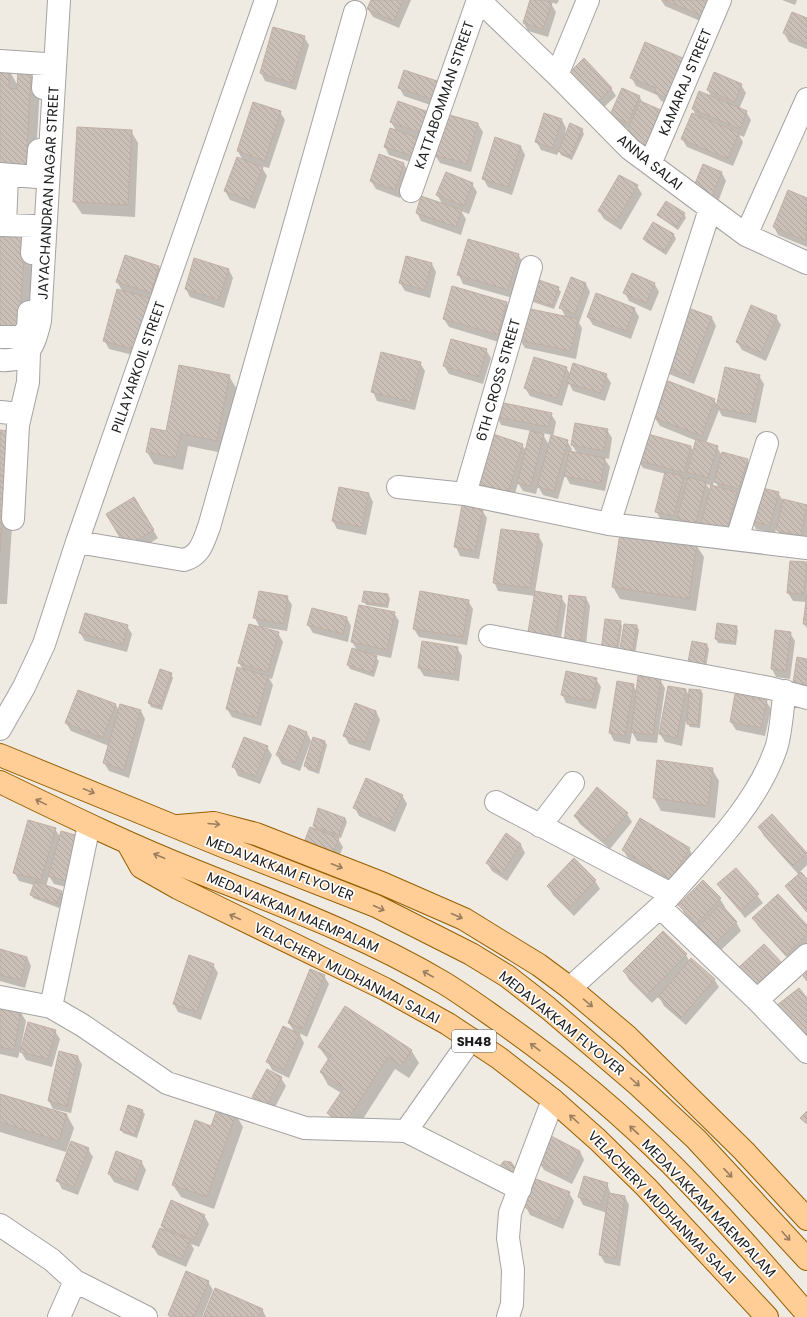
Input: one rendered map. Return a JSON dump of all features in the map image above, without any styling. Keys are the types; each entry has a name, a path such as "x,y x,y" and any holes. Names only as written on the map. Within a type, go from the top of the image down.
{"main road":[{"name":"MEDAVAKKAM FLYOVER","path":"0,755 175,827 376,906 471,954 506,976 572,1027 638,1084 696,1140 807,1259"},
{"name":"MEDAVAKKAM MAEMPALAM","path":"6,785 89,825 191,870 313,917 374,945 447,985 516,1032 580,1082 671,1164 740,1238 807,1314"},
{"path":"175,827 214,823 256,834 384,884 464,919 539,965 570,988 628,1037 706,1112 807,1218"},
{"name":"VELACHERY MUDHANMAI SALAI","path":"127,842 141,866 178,888 385,989 471,1039 499,1058 553,1100 646,1187 767,1317"}],"street":[{"name":"JAYACHANDRAN NAGAR STREET","path":"29,352 36,339 40,321 59,0"},
{"name":"PILLAYARKOIL STREET","path":"0,729 24,688 44,644 77,542 266,0"},
{"name":"ANNA SALAI","path":"478,0 557,74 630,150 746,235 807,263"},
{"name":"KATTABOMMAN STREET","path":"411,191 478,0"},
{"path":"557,74 588,0"},
{"name":"KAMARAJ STREET","path":"650,164 720,0"},
{"path":"77,542 179,560 193,558 199,550 209,527 355,12"},
{"path":"0,61 45,64 37,177 4,174 3,225 34,226 28,328 23,335 14,337 0,337"},
{"path":"746,235 807,99"},
{"path":"608,524 710,208"},
{"name":"6TH CROSS STREET","path":"466,494 531,267"},
{"path":"0,360 13,361 29,352"},
{"path":"13,519 18,425 10,413 28,382 29,352"},
{"path":"737,539 767,443"},
{"path":"398,487 466,494 608,524 807,548"},
{"path":"490,636 785,691 807,698"},
{"path":"570,988 665,901 741,813 767,770 776,750 785,691"},
{"path":"540,826 573,783"},
{"path":"496,802 540,826 665,901 807,1052"},
{"path":"51,1006 89,825"},
{"path":"758,1000 807,955"},
{"path":"0,997 51,1006 82,1025 167,1083 305,1128 406,1131 520,1189"},
{"path":"406,1131 471,1039"},
{"path":"508,1317 512,1297 512,1270 508,1238 510,1213 553,1100"},
{"path":"0,1225 52,1260 75,1281 146,1317"},
{"path":"59,1317 75,1281"}],"building":[{"path":"371,0 403,0 394,21 367,9"},
{"path":"530,0 543,0 552,3 543,29 523,23"},
{"path":"664,0 715,0 707,18"},
{"path":"792,12 807,18 807,44 783,33"},
{"path":"273,27 305,36 292,83 260,73"},
{"path":"645,42 690,61 674,101 655,93 656,88 630,78"},
{"path":"584,58 612,88 598,101 570,72"},
{"path":"0,68 9,69 9,88 17,89 18,70 31,71 26,172 0,171"},
{"path":"404,70 440,82 434,100 398,88"},
{"path":"714,72 742,84 735,102 707,90"},
{"path":"622,88 640,96 628,123 610,115"},
{"path":"699,91 747,111 740,129 692,109"},
{"path":"398,101 434,114 426,135 390,122"},
{"path":"640,101 668,113 653,148 625,136"},
{"path":"253,102 281,111 265,161 237,151"},
{"path":"544,113 562,119 553,148 535,142"},
{"path":"692,113 739,133 728,159 681,139"},
{"path":"446,114 478,123 467,164 434,155"},
{"path":"570,123 583,129 570,157 558,151"},
{"path":"77,127 132,130 128,205 73,202"},
{"path":"390,128 422,139 416,157 384,147"},
{"path":"495,137 521,146 508,187 482,179"},
{"path":"379,154 404,163 395,190 370,181"},
{"path":"237,157 263,167 250,201 224,191"},
{"path":"703,164 722,172 711,199 692,191"},
{"path":"446,172 473,183 464,206 436,195"},
{"path":"619,175 638,185 616,222 598,211"},
{"path":"788,190 807,198 806,241 773,227"},
{"path":"421,196 462,210 456,227 416,213"},
{"path":"666,201 685,213 676,227 657,215"},
{"path":"653,222 674,234 664,251 643,239"},
{"path":"0,229 26,230 19,329 0,328"},
{"path":"468,239 519,254 508,290 457,275"},
{"path":"125,255 159,266 151,293 116,282"},
{"path":"406,256 432,263 425,290 399,283"},
{"path":"194,258 229,269 219,300 185,289"},
{"path":"632,273 655,283 646,303 623,293"},
{"path":"571,277 586,283 575,314 559,308"},
{"path":"536,279 559,287 552,306 529,298"},
{"path":"452,286 507,302 498,335 443,319"},
{"path":"117,289 150,298 136,350 103,341"},
{"path":"596,293 635,308 626,331 587,317"},
{"path":"751,305 777,316 761,353 736,342"},
{"path":"686,307 712,317 689,376 663,366"},
{"path":"526,308 578,319 571,351 519,340"},
{"path":"451,339 487,349 479,377 443,366"},
{"path":"381,352 421,362 411,402 371,392"},
{"path":"534,357 567,367 557,398 524,388"},
{"path":"573,363 607,374 601,393 567,383"},
{"path":"179,365 230,375 217,441 181,434 176,458 146,452 151,428 166,431"},
{"path":"725,367 760,375 751,415 716,408"},
{"path":"668,381 715,399 702,436 654,418"},
{"path":"499,402 552,413 549,427 496,417"},
{"path":"575,423 608,429 604,451 571,445"},
{"path":"0,430 8,431 0,554"},
{"path":"530,431 544,434 531,486 517,483"},
{"path":"644,433 691,446 684,473 637,460"},
{"path":"493,434 523,444 508,493 478,484"},
{"path":"551,435 568,440 554,491 537,487"},
{"path":"696,439 718,446 708,478 687,472"},
{"path":"569,451 605,458 601,483 564,476"},
{"path":"722,452 748,459 739,489 714,482"},
{"path":"665,472 684,476 674,516 655,512"},
{"path":"688,477 706,482 696,524 677,518"},
{"path":"711,485 737,492 727,530 701,523"},
{"path":"339,487 369,493 362,527 332,521"},
{"path":"758,487 779,492 770,526 750,520"},
{"path":"134,497 154,530 126,547 106,514"},
{"path":"783,499 807,505 801,536 776,530"},
{"path":"462,505 483,509 475,551 454,547"},
{"path":"501,529 539,534 530,588 493,583"},
{"path":"620,533 697,544 689,599 612,587"},
{"path":"790,561 807,562 804,594 787,593"},
{"path":"259,591 288,596 283,624 253,618"},
{"path":"364,591 388,594 387,605 362,602"},
{"path":"420,591 469,600 463,637 413,629"},
{"path":"535,591 562,596 555,637 528,632"},
{"path":"807,594 807,624 803,624"},
{"path":"569,595 586,597 580,646 564,644"},
{"path":"359,605 395,612 387,650 351,642"},
{"path":"312,608 347,617 343,634 307,625"},
{"path":"85,613 128,625 123,645 79,633"},
{"path":"605,619 621,621 616,653 601,651"},
{"path":"717,623 737,626 734,642 715,639"},
{"path":"249,624 279,632 268,672 238,663"},
{"path":"624,624 637,625 632,657 619,655"},
{"path":"775,630 791,632 786,671 771,669"},
{"path":"422,641 458,647 454,674 418,668"},
{"path":"692,641 707,644 704,665 688,662"},
{"path":"352,648 377,656 372,673 347,665"},
{"path":"797,657 807,659 807,685 793,683"},
{"path":"237,667 268,676 257,718 226,709"},
{"path":"160,669 172,673 160,707 148,703"},
{"path":"566,671 597,678 592,701 561,695"},
{"path":"638,676 661,679 653,735 631,732"},
{"path":"617,681 634,684 625,736 609,733"},
{"path":"668,686 686,689 677,738 659,734"},
{"path":"689,689 701,690 698,725 687,724"},
{"path":"78,690 116,704 103,738 65,723"},
{"path":"735,694 767,700 761,728 730,722"},
{"path":"355,703 376,711 365,743 343,736"},
{"path":"120,704 141,710 124,770 103,763"},
{"path":"289,725 307,732 295,763 276,755"},
{"path":"244,737 268,746 255,777 232,767"},
{"path":"313,737 325,741 317,770 304,766"},
{"path":"657,760 713,768 708,806 653,798"},
{"path":"366,778 403,795 390,824 353,808"},
{"path":"597,787 628,813 604,841 574,816"},
{"path":"318,808 345,818 339,835 313,826"},
{"path":"772,814 807,853 792,866 758,827"},
{"path":"640,818 690,848 671,880 622,850"},
{"path":"28,820 56,828 41,880 13,873"},
{"path":"310,827 339,838 330,861 301,850"},
{"path":"61,831 82,837 69,882 48,876"},
{"path":"506,833 521,844 502,874 486,863"},
{"path":"574,858 596,880 569,908 547,886"},
{"path":"736,868 759,894 740,911 717,884"},
{"path":"801,872 807,879 807,912 785,886"},
{"path":"703,880 721,898 697,924 678,905"},
{"path":"35,881 62,891 57,904 30,895"},
{"path":"778,894 807,925 807,935 786,955 752,918"},
{"path":"721,904 737,922 715,944 698,927"},
{"path":"663,931 687,954 647,995 623,971"},
{"path":"764,944 784,965 759,990 738,968"},
{"path":"0,949 27,957 21,980 0,975"},
{"path":"189,955 214,964 197,1012 173,1004"},
{"path":"691,958 715,979 681,1018 658,997"},
{"path":"310,969 325,975 303,1029 288,1023"},
{"path":"807,972 807,981 803,976"},
{"path":"799,988 807,998 807,1044 777,1005"},
{"path":"345,1006 412,1050 401,1066 388,1057 345,1124 327,1113 344,1088 320,1072 331,1055 318,1047"},
{"path":"0,1008 21,1012 14,1050 0,1047"},
{"path":"28,1022 56,1030 48,1059 20,1052"},
{"path":"283,1026 300,1034 284,1070 266,1062"},
{"path":"59,1051 78,1056 67,1106 48,1101"},
{"path":"267,1069 282,1077 267,1105 252,1097"},
{"path":"0,1094 67,1114 59,1141 0,1122"},
{"path":"128,1105 143,1110 135,1135 120,1130"},
{"path":"218,1107 236,1114 207,1197 172,1185 195,1120 211,1126"},
{"path":"807,1111 807,1124 800,1118"},
{"path":"551,1136 580,1151 567,1177 538,1162"},
{"path":"71,1141 89,1148 74,1187 56,1181"},
{"path":"116,1151 142,1161 134,1183 108,1174"},
{"path":"504,1161 511,1162 515,1168 512,1176 498,1168"},
{"path":"584,1176 608,1183 601,1205 578,1197"},
{"path":"536,1179 570,1192 558,1221 524,1207"},
{"path":"609,1193 625,1196 616,1258 599,1255"},
{"path":"171,1200 205,1215 194,1240 161,1226"},
{"path":"160,1228 190,1240 182,1259 152,1247"},
{"path":"186,1271 209,1281 194,1317 173,1317 168,1315"},
{"path":"215,1288 263,1309 259,1317 203,1317"}]}
